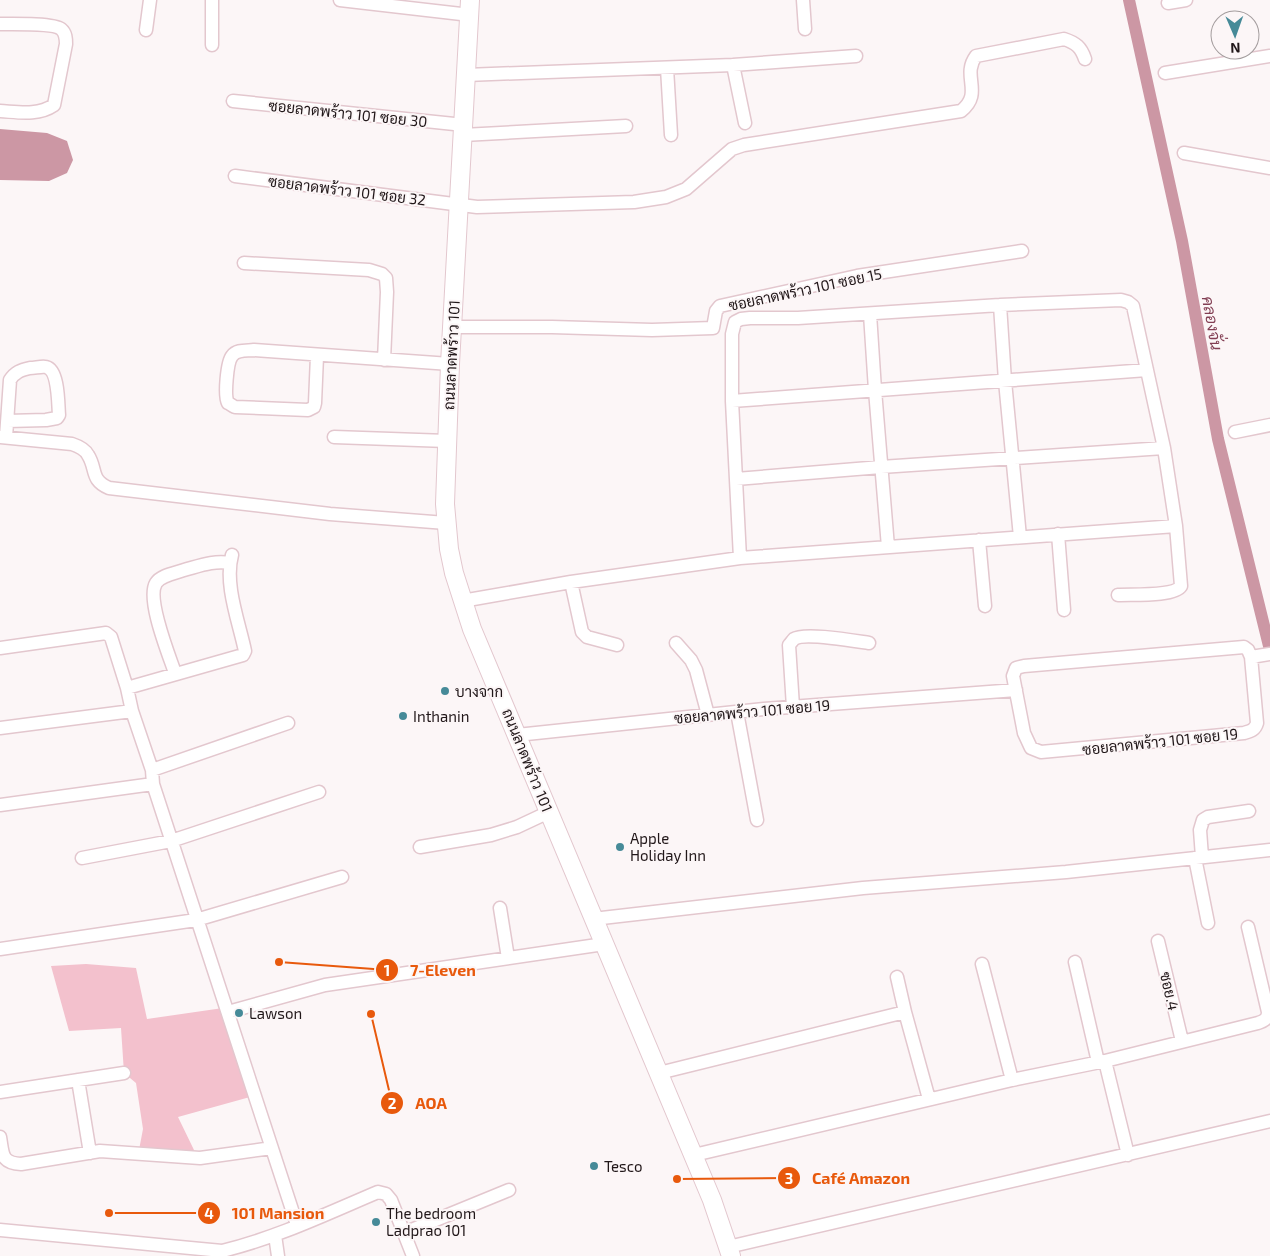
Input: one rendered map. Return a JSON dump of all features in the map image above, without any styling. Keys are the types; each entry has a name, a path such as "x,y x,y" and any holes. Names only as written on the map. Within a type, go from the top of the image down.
{"street":[{"path":"146,30 150,0"},
{"path":"212,0 212,44"},
{"path":"340,0 470,8"},
{"path":"803,0 805,29"},
{"path":"1168,2 1186,0"},
{"name":"ถนนลาดพร้าว 101","path":"470,8 450,364 445,504 454,573 472,629 694,1155 730,1252"},
{"path":"0,24 61,28 65,34 66,44 54,105 47,110 35,112 0,111"},
{"name":"ซอยลาดพร้าว 101 ซอย 32","path":"235,176 477,207 634,202 666,197 686,189 732,149 744,145 961,111 968,105 972,96 970,70 971,62 976,56 1064,39 1073,42 1081,48 1085,59"},
{"path":"466,75 733,65 856,56"},
{"path":"1165,73 1270,56"},
{"path":"733,65 745,123"},
{"path":"667,68 671,135"},
{"name":"ซอยลาดพร้าว 101 ซอย 30","path":"233,101 463,130 626,126"},
{"path":"1184,153 1270,168"},
{"name":"ซอยลาดพร้าว 101 ซอย 15","path":"452,327 652,330 713,328 716,311 720,306 857,276 1022,251"},
{"path":"244,263 369,270 382,274 386,278 387,292 384,360"},
{"path":"740,558 732,401 732,334 735,322 750,318 798,318 1000,305 1120,300 1128,302 1133,306 1164,448 1176,526 1181,586 1179,590 1168,593 1118,595"},
{"path":"1000,305 1005,381 1020,537"},
{"path":"870,314 888,547"},
{"path":"317,356 314,407 308,410 235,407 228,403 228,365 232,356 239,351 254,350 450,364"},
{"path":"7,421 57,418 59,415 58,394 54,374 51,369 46,367 16,372 10,380 7,421 3,437 72,444 82,449 88,455 95,478 109,488 330,514 446,523"},
{"path":"732,401 1147,370"},
{"path":"1235,432 1270,425"},
{"path":"334,436 448,441"},
{"path":"736,479 1164,448"},
{"path":"462,601 571,582 740,558 1176,526"},
{"path":"1058,534 1064,610"},
{"path":"979,540 985,606"},
{"path":"127,688 243,655 245,652 231,590 229,572 231,559 223,562 208,563 169,575 157,582 153,590 157,619 175,673"},
{"path":"571,582 582,632 587,637 617,645"},
{"path":"0,648 109,634 114,642 132,712 152,770 153,784 297,1226"},
{"path":"793,707 789,645 794,639 803,636 868,643"},
{"path":"676,643 691,660 696,670 708,715"},
{"name":"ซอยลาดพร้าว 101 ซอย 19","path":"1244,647 1248,650 1251,657 1257,722 1256,727 1244,733 1041,752 1031,748 1024,733 1013,676 1016,668 1244,647"},
{"path":"1251,657 1270,654"},
{"name":"ซอยลาดพร้าว 101 ซอย 19","path":"517,735 737,712 1016,690"},
{"path":"0,728 132,712"},
{"path":"737,712 757,820"},
{"path":"152,770 288,723"},
{"path":"0,805 153,784"},
{"path":"82,858 172,840 318,792"},
{"path":"1208,923 1198,857 1200,830 1203,820 1208,817 1249,811"},
{"path":"420,847 491,835 517,827 549,812"},
{"path":"593,919 863,888 1066,872 1270,850"},
{"path":"0,949 196,920 342,877"},
{"path":"500,908 508,958"},
{"path":"694,1155 1012,1080 1102,1062 1258,1024 1266,1020 1268,1016 1267,1004 1248,927"},
{"name":"ซอย.4","path":"1158,942 1182,1041"},
{"path":"228,1012 325,985 604,944"},
{"path":"1075,962 1128,1155"},
{"path":"982,964 1012,1080"},
{"path":"897,977 929,1099"},
{"path":"659,1073 905,1012"},
{"path":"0,1092 124,1073"},
{"path":"78,1080 90,1153"},
{"path":"730,1252 1270,1121"},
{"path":"0,1137 3,1157 10,1164 21,1164 100,1151 200,1158 272,1148"},
{"path":"404,1233 509,1190"},
{"path":"0,1230 222,1251 241,1251 378,1192 386,1194 391,1200 413,1256"},
{"path":"275,1235 278,1256"}],"shaded area":[{"path":"0,129 47,133 67,141 73,160 67,173 49,181 0,180"},
{"path":"86,964 136,968 147,1019 223,1008 250,1097 178,1117 194,1150 139,1150 143,1129 136,1083 124,1073 121,1028 69,1031 51,966"}],"waterway":[{"name":"คลองจั่น","path":"1129,0 1182,241 1218,439 1270,650"}],"place":[{"name":"บางจาก","path":"445,691"},
{"name":"Inthanin","path":"403,716"},
{"name":"Apple Holiday Inn","path":"620,847"},
{"name":"7-Eleven","path":"279,962"},
{"name":"Lawson","path":"239,1013"},
{"name":"AOA","path":"371,1014"},
{"name":"Tesco","path":"594,1166"},
{"name":"Café Amazon","path":"677,1179"},
{"name":"101 Mansion","path":"109,1213"},
{"name":"The bedroom Ladprao 101","path":"376,1222"}]}
